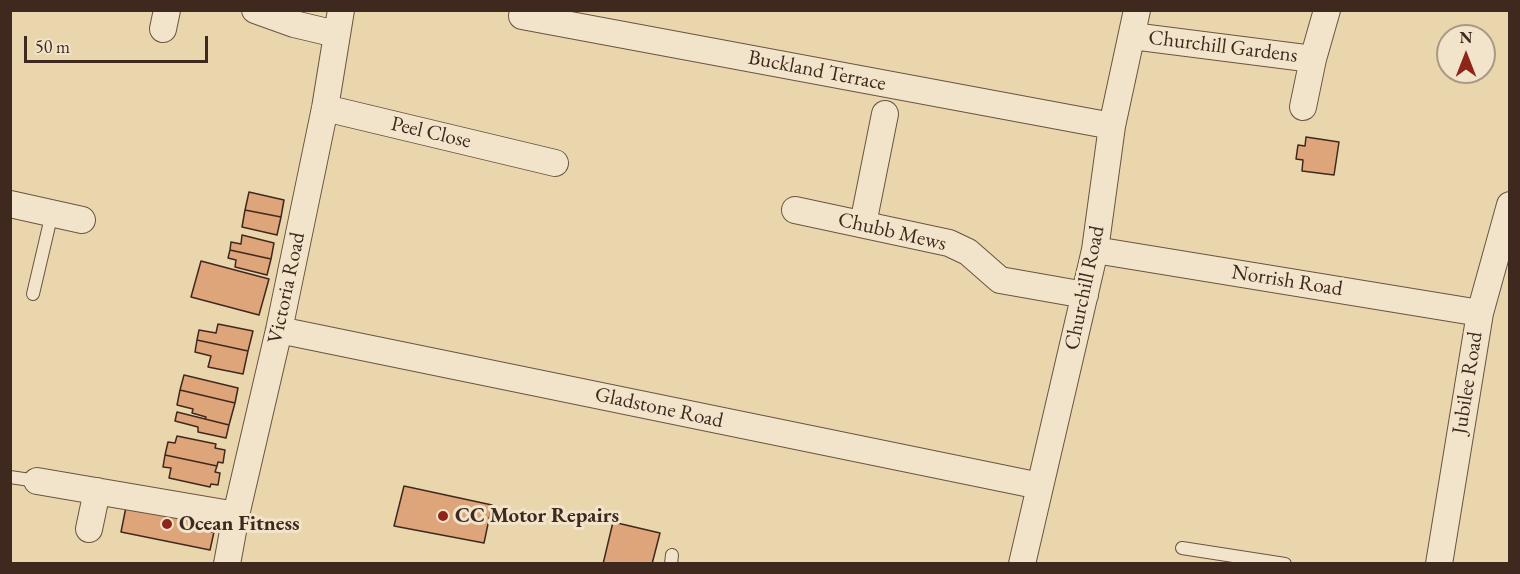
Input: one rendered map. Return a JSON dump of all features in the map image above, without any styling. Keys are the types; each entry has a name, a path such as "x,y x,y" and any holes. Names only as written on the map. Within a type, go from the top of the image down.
{"street":[{"path":"255,10 294,24 339,22"},
{"name":"Churchill Road","path":"1022,564 1095,250 1112,126 1137,10"},
{"name":"Churchill Gardens","path":"1303,106 1327,10"},
{"name":"Buckland Terrace","path":"522,16 1112,126"},
{"name":"Victoria Road","path":"227,564 325,108 339,22"},
{"name":"Churchill Gardens","path":"1132,36 1313,59"},
{"name":"Peel Close","path":"325,108 545,154"},
{"path":"863,224 885,114"},
{"path":"10,204 82,220"},
{"name":"Jubilee Road","path":"1439,564 1480,312 1506,234 1509,205"},
{"name":"Chubb Mews","path":"795,210 949,243 968,252 1000,280 1085,295"},
{"name":"Norrish Road","path":"1095,250 1480,312"},
{"name":"Gladstone Road","path":"279,330 1040,486"},
{"path":"37,481 236,515"},
{"path":"89,529 97,491"}],"lane":[{"path":"33,294 52,213"},
{"path":"10,477 37,481"},
{"path":"1182,549 1285,564"}],"building":[{"path":"1306,137 1339,142 1334,175 1302,171 1303,160 1296,159 1298,145 1305,146"},
{"path":"249,192 284,200 281,217 245,210"},
{"path":"245,210 281,217 277,235 242,227"},
{"path":"242,235 274,243 271,259 230,250 231,242 241,244"},
{"path":"230,250 271,259 267,275 235,267 236,260 228,258"},
{"path":"201,261 269,279 259,315 191,297"},
{"path":"218,324 253,331 248,351 197,340 199,330 216,333"},
{"path":"197,340 248,351 243,374 208,367 211,356 195,352"},
{"path":"184,375 238,388 235,403 180,390"},
{"path":"180,390 235,403 229,425 205,419 206,417 192,413 193,409 177,405"},
{"path":"177,412 229,425 226,438 198,432 198,427 175,421"},
{"path":"177,436 216,444 215,448 225,450 223,463 218,462 217,466 165,455 168,442 175,443"},
{"path":"165,455 217,466 215,472 220,473 218,485 211,484 210,487 169,478 171,468 163,467"},
{"name":"CC Motor Repairs","path":"404,486 492,505 484,543 394,526"},
{"name":"Ocean Fitness","path":"126,507 213,513 209,532 214,532 210,550 121,532"},
{"path":"613,522 660,533 652,564 603,564"}],"place":[{"name":"CC Motor Repairs","path":"443,516"},
{"name":"Ocean Fitness","path":"167,524"}]}
